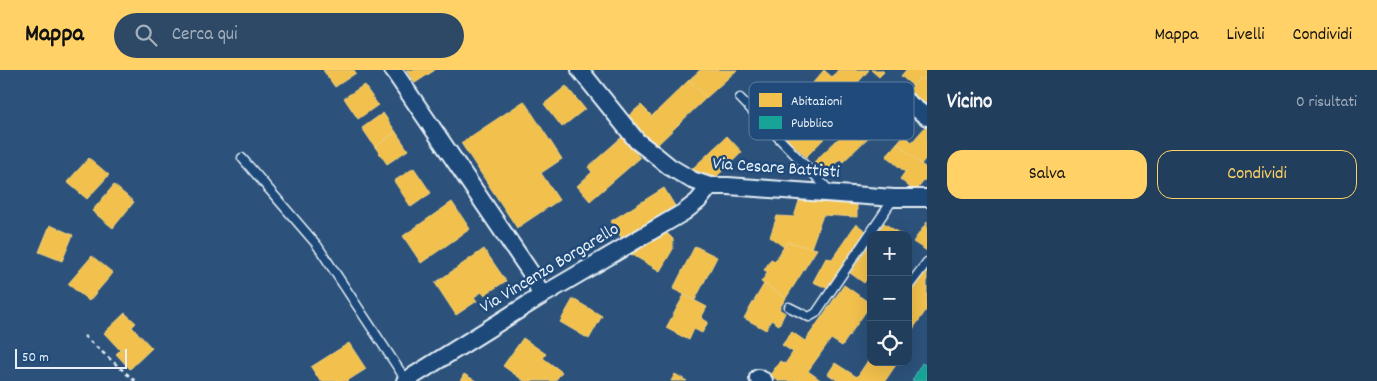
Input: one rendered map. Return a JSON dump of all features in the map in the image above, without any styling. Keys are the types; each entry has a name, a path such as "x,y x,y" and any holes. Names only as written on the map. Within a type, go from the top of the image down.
{"street":[{"path":"393,70 533,276 541,296"},
{"name":"Via Cesare Battisti","path":"580,70 637,141 670,167 692,180 710,186 894,198 927,198"},
{"path":"914,107 927,117"},
{"name":"Via Vincenzo Borgarello","path":"406,380 541,296 684,212 698,201 710,186"}],"lane":[{"path":"740,98 749,107"},
{"path":"780,140 832,194"},
{"path":"242,158 317,245 406,380"},
{"path":"789,307 809,317 816,313 894,198"},
{"path":"912,282 927,262"}],"path":[{"path":"84,336 135,381"}],"building: Abitazioni":[{"path":"323,70 354,70 356,73 335,87"},
{"path":"406,70 435,70 415,83"},
{"path":"700,70 737,70 706,98 689,80"},
{"path":"824,70 832,77 838,70 869,70 858,82 814,82"},
{"path":"871,70 882,70 884,72 879,77"},
{"path":"906,70 927,70 927,74 922,80 919,78 914,85 914,82 908,82 901,76"},
{"path":"927,74 927,114 914,103 914,84 919,78 922,80"},
{"path":"689,80 706,98 654,148 626,118 641,105 652,116"},
{"path":"364,85 378,105 358,119 344,98"},
{"path":"566,86 585,109 562,127 544,104"},
{"path":"524,101 562,159 541,173 559,200 517,228 461,143"},
{"path":"383,113 396,132 375,147 362,128"},
{"path":"927,125 927,157 921,164 897,143 900,140 910,140 912,142"},
{"path":"396,132 408,150 387,164 375,147"},
{"path":"727,136 742,152 714,179 690,171"},
{"path":"622,137 640,158 590,201 577,186 592,172 588,167"},
{"path":"788,140 823,140 806,157"},
{"path":"837,140 866,140 843,162 840,159 825,174 814,162"},
{"path":"897,143 927,169 927,177 915,192 900,179 905,172 886,156"},
{"path":"89,158 109,175 87,199 67,182"},
{"path":"414,168 431,193 411,207 394,181"},
{"path":"114,185 134,202 113,228 92,211"},
{"path":"664,188 675,206 622,239 611,221"},
{"path":"800,198 857,203 857,217 823,215 811,248 787,242 784,247 770,237 777,216 794,217"},
{"path":"452,202 470,229 421,263 403,236"},
{"path":"927,222 927,251 913,242"},
{"path":"884,223 896,231 879,231"},
{"path":"856,224 866,231 829,289 813,282 826,258 832,259"},
{"path":"50,225 73,235 62,261 39,252"},
{"path":"661,233 668,234 673,239 673,249 660,271 631,254"},
{"path":"787,242 817,249 786,298 761,282 768,272 764,270 771,259 775,261"},
{"path":"695,246 717,257 695,300 673,289"},
{"path":"867,248 867,279 864,283 850,273"},
{"path":"484,249 506,281 484,295 482,292 474,297 477,301 456,315 435,283"},
{"path":"92,256 113,273 89,301 68,284"},
{"path":"927,267 927,309 912,330 912,321 912,288"},
{"path":"764,284 786,298 779,309 785,313 779,325 771,320 766,330 744,318"},
{"path":"844,285 867,301 867,310 842,346 831,339 808,371 822,381 779,381 770,375 780,361 785,364 793,352 782,345 792,332 805,341"},
{"path":"684,295 707,307 701,318 708,322 702,333 694,329 689,340 666,328"},
{"path":"573,299 602,316 589,339 560,322"},
{"path":"125,313 136,323 132,327 152,348 130,369 116,354 120,350 104,333"},
{"path":"523,338 546,354 543,358 562,372 555,381 524,381 503,366"},
{"path":"349,343 366,369 347,381 320,381 311,367"},
{"path":"867,362 867,366 895,366 885,381 838,381 828,374 835,363 857,377"},
{"path":"464,374 476,381 460,381"},
{"path":"675,374 687,381 671,381"}],"building: Pubblico":[{"path":"922,363 927,366 927,381 912,381"}]}
